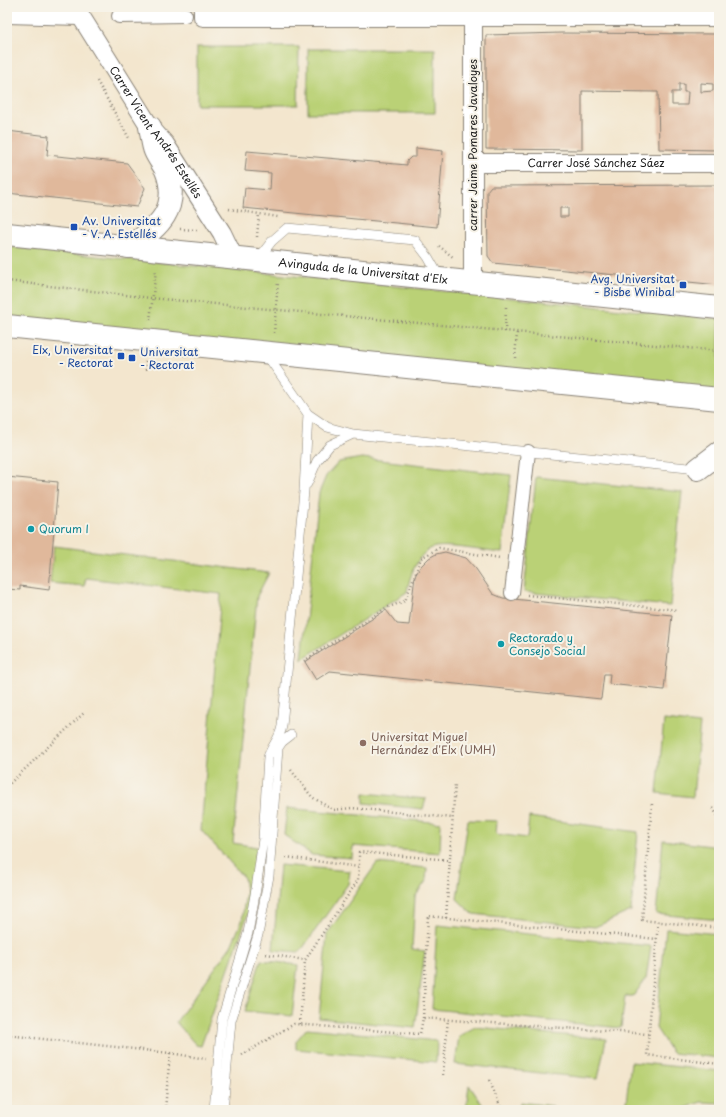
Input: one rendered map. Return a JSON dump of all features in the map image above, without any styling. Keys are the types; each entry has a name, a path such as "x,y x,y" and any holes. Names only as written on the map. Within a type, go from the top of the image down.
{"highway":[{"path":"129,247 150,234 164,217 170,203 170,188 166,171 155,150 150,127"},
{"name":"Avinguda de la Universitat d'Elx","path":"7,234 719,308"},
{"path":"7,326 269,345 719,399"},
{"path":"698,469 719,453"}],"street":[{"path":"7,14 77,11"},
{"name":"Carrer Vicent Andrés Estellés","path":"77,11 150,127 165,144 222,233 234,258"},
{"path":"203,12 473,12 719,16"},
{"name":"carrer Jaime Pomares Javaloyes","path":"473,12 473,283"},
{"path":"119,16 185,15"},
{"name":"Carrer José Sánchez Sáez","path":"473,163 719,162"},
{"path":"512,593 528,452"}],"lane":[{"path":"257,260 272,241 287,228 415,240 428,257 441,279"},
{"path":"269,345 308,414 327,427 353,434 698,469"},
{"path":"214,1110 222,1019 248,933 256,890 263,839 268,757 272,745 276,742 280,735 282,726 304,491 308,414"},
{"path":"304,491 316,461 330,445 353,434"},
{"path":"222,1110 231,1021 258,935 269,876 278,748 282,742 291,735"}],"path":[{"path":"96,79 134,146"},
{"path":"225,208 284,218"},
{"path":"256,239 259,214"},
{"path":"177,228 204,231"},
{"path":"150,324 151,298 157,263"},
{"path":"269,345 276,310 279,278"},
{"path":"7,281 151,298 505,332 719,350"},
{"path":"505,332 506,304"},
{"path":"514,361 517,333"},
{"path":"304,661 386,608 405,601 421,558 440,548 516,561"},
{"path":"512,593 678,610"},
{"path":"7,786 85,712"},
{"path":"288,766 312,797 333,810 352,808 453,818"},
{"path":"446,918 455,784"},
{"path":"652,804 642,920 719,928"},
{"path":"713,808 719,818"},
{"path":"300,1024 305,960 358,880 359,852 450,860"},
{"path":"286,856 359,866"},
{"path":"240,1056 294,1024 420,1034 423,1018 428,916 656,939"},
{"path":"658,922 647,1054 719,1064"},
{"path":"265,954 305,960"},
{"path":"423,1018 648,1034"},
{"path":"443,1075 448,1019"},
{"path":"7,1036 170,1053 208,1059"},
{"path":"165,1110 170,1053"},
{"path":"489,1080 502,1110"}],"green space":[{"path":"197,47 299,47 298,105 197,105"},
{"path":"308,49 435,49 435,113 308,113"},
{"path":"7,247 719,319 719,393 7,323"},
{"path":"362,458 511,475 502,553 456,547 432,548 422,555 418,561 412,574 407,592 302,659 319,493 326,476 339,462"},
{"path":"536,477 682,492 670,606 524,592"},
{"path":"54,546 269,573 257,596 233,843 257,847 248,914 201,1046 196,1045 176,1022 231,946 242,921 246,891 244,878 201,830 221,594 86,578 84,586 50,583"},
{"path":"664,720 700,724 693,797 657,793"},
{"path":"364,793 426,799 423,809 364,803"},
{"path":"287,808 441,823 440,853 353,846 352,858 312,855 284,835"},
{"path":"529,817 638,832 631,911 595,927 473,914 457,899 468,820 497,821 496,834 527,838"},
{"path":"663,840 719,847 719,920 656,914"},
{"path":"377,863 427,868 426,881 415,897 412,949 425,951 415,1028 319,1018 327,934"},
{"path":"280,865 350,871 348,884 300,952 273,950"},
{"path":"437,925 651,946 646,979 633,996 625,996 621,1028 432,1009"},
{"path":"666,929 719,934 719,1058 672,1053 656,1028"},
{"path":"261,960 298,965 292,1016 245,1011"},
{"path":"475,1027 606,1039 598,1079 455,1064 459,1036"},
{"path":"307,1028 437,1041 436,1062 296,1049 296,1041"},
{"path":"631,1062 719,1071 719,1103 701,1102 680,1110 625,1110"},
{"path":"469,1085 486,1110 466,1110"},
{"path":"520,1102 553,1106 553,1110 520,1110"}],"building":[{"path":"562,33 719,34 719,74 717,74 717,83 719,83 719,150 659,149 658,92 582,91 582,150 486,149 486,35","holes":["701,83 713,84 713,91 701,92","679,84 684,84 684,92 688,92 687,105 672,105 672,92 679,92"]},
{"path":"7,131 49,136 47,155 127,163 145,188 137,207 7,193"},
{"path":"416,148 443,151 437,227 243,208 245,188 270,190 271,173 245,171 247,151 407,165 407,161 411,157 416,157"},
{"path":"719,185 719,285 493,263 488,256 487,191 491,186","holes":["560,208 568,208 568,217 560,217"]},
{"name":"Quorum I","path":"7,477 58,482 49,590 20,586 20,590 7,589"},
{"name":"Rectorado y Consejo Social","path":"445,552 466,558 476,569 493,594 503,598 672,615 664,690 609,684 610,674 604,674 601,699 330,671 316,680 305,662 386,610 397,624 409,625 415,576 421,566 429,558 436,554"}],"place":[{"name":"Av. Universitat - V. A. Estellés","path":"74,227"},
{"name":"Avg. Universitat - Bisbe Winibal","path":"683,285"},
{"name":"Elx, Universitat - Rectorat","path":"121,356"},
{"name":"Universitat - Rectorat","path":"132,358"},
{"name":"Quorum I","path":"31,529"},
{"name":"Rectorado y Consejo Social","path":"501,644"},
{"name":"Universitat Miguel Hernández d'Elx (UMH)","path":"363,743"}]}
